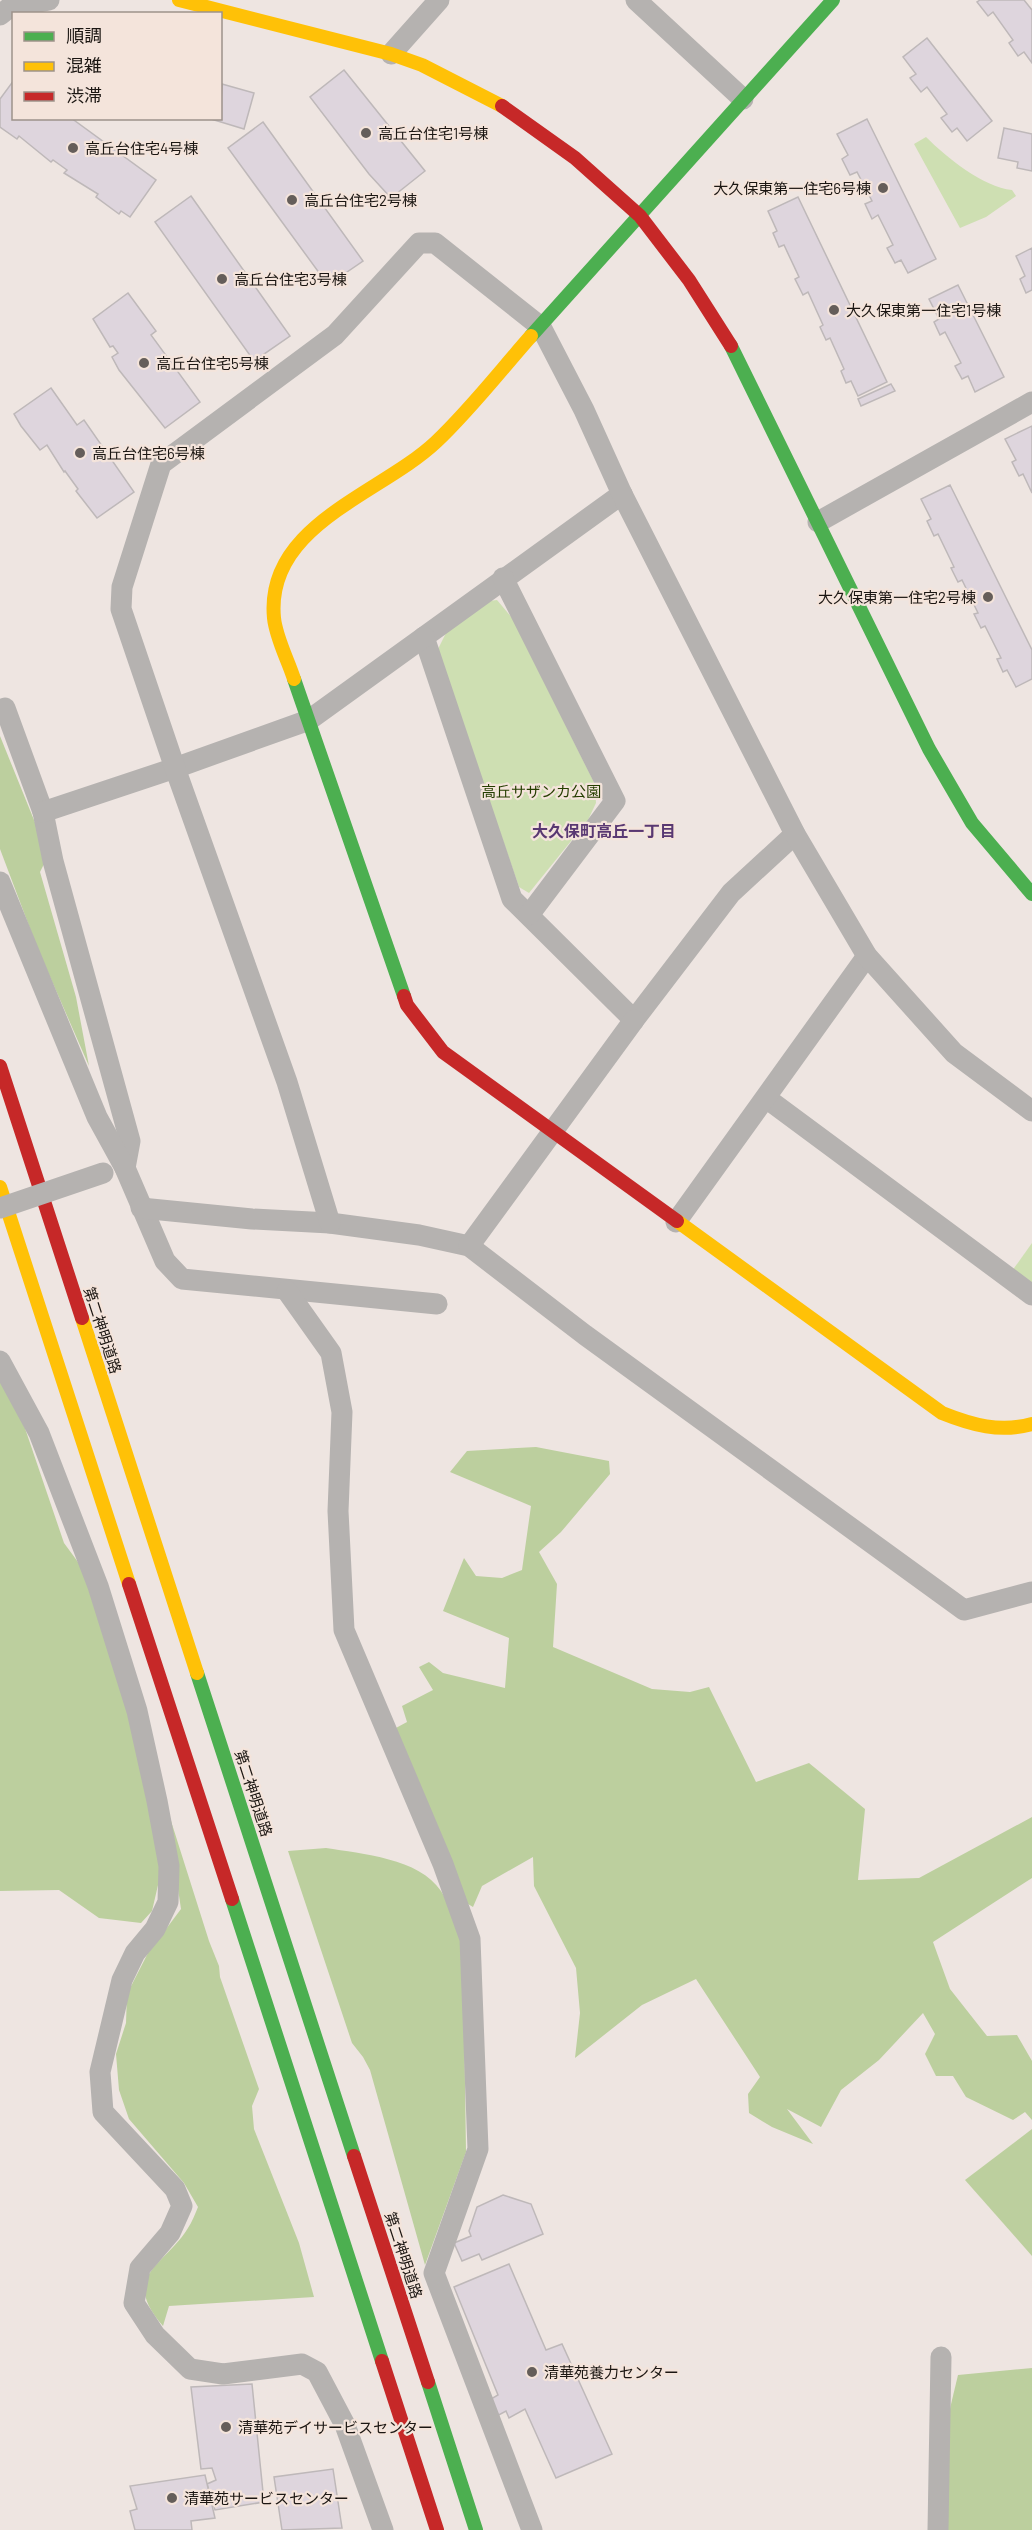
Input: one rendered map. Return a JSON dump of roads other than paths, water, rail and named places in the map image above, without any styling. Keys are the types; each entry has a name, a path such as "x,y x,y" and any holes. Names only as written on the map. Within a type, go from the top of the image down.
{"main road":[{"path":"179,0 391,54 422,65 504,107 576,158 640,216 689,280 732,348 929,749 966,814 1032,894"},
{"path":"833,0 542,327 435,443 310,531 287,558 273,596 274,621 407,1005 443,1052 942,1413 980,1428 1019,1429 1032,1424"},
{"name":"第二神明道路","path":"0,1066 476,2530"},
{"path":"0,1187 437,2530"}],"street":[{"path":"0,15 9,8 49,0"},
{"path":"391,54 439,0"},
{"path":"636,0 743,99"},
{"path":"330,1223 287,1082 121,609 122,587 161,464 335,335 419,243 435,243 542,327 584,410 622,494 795,834 867,956 954,1053 1032,1111"},
{"path":"818,522 1032,402"},
{"path":"43,812 309,720 622,494"},
{"path":"503,578 615,801 530,915"},
{"path":"424,637 512,899 634,1020"},
{"path":"5,708 43,812 53,861 130,1141 125,1168"},
{"path":"470,1246 634,1020 731,893 795,834"},
{"path":"0,882 97,1117 125,1168 165,1261 182,1279 437,1304"},
{"path":"676,1222 867,956"},
{"path":"766,1098 1032,1294"},
{"path":"0,1208 103,1173 125,1168"},
{"path":"141,1208 330,1223 419,1235 470,1246 604,1349 964,1610 1032,1592"},
{"path":"287,1291 330,1353 342,1412 338,1511 344,1630 443,1864 471,1939 478,2149 434,2273 532,2530"},
{"path":"0,1361 39,1433 98,1586 137,1711 169,1866 168,1902 155,1929 135,1953 122,1980 100,2072 103,2112 175,2189 182,2206 170,2233 140,2268 134,2303 155,2335 189,2369 223,2374 302,2364 317,2372 345,2425 383,2530"},
{"path":"938,2530 940,2357"}],"place":[{"name":"高丘台住宅1号棟","path":"366,133"},
{"name":"高丘台住宅4号棟","path":"73,148"},
{"name":"大久保東第一住宅6号棟","path":"883,188"},
{"name":"高丘台住宅2号棟","path":"292,200"},
{"name":"高丘台住宅3号棟","path":"222,279"},
{"name":"大久保東第一住宅1号棟","path":"834,310"},
{"name":"高丘台住宅5号棟","path":"144,363"},
{"name":"高丘台住宅6号棟","path":"80,453"},
{"name":"大久保東第一住宅2号棟","path":"988,597"},
{"name":"清華苑養力センター","path":"532,2372"},
{"name":"清華苑デイサービスセンター","path":"226,2427"},
{"name":"清華苑サービスセンター","path":"172,2498"}],"district":[{"name":"大久保町高丘一丁目","path":"604,830"}],"park label":[{"name":"高丘サザンカ公園","path":"541,791"}]}
